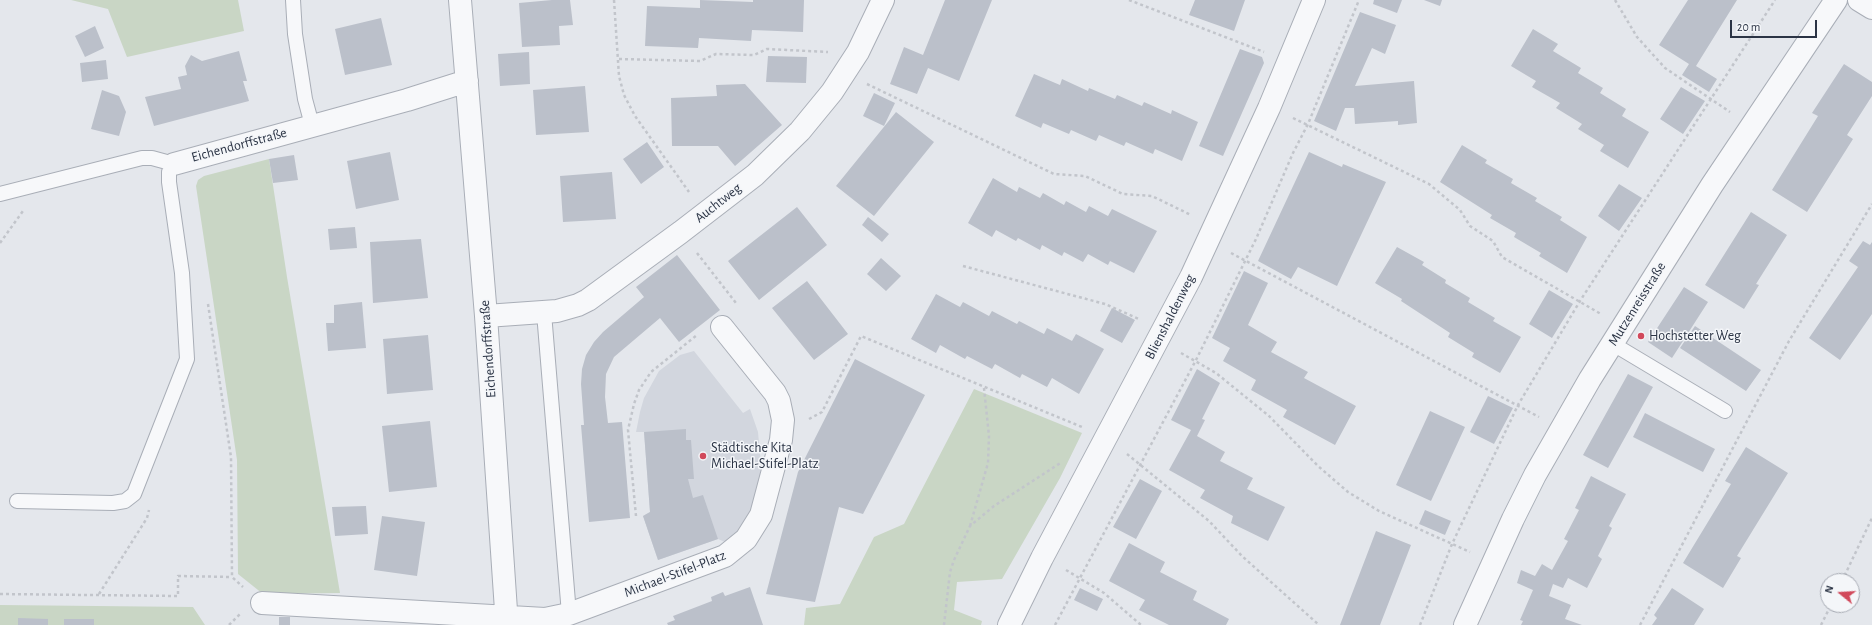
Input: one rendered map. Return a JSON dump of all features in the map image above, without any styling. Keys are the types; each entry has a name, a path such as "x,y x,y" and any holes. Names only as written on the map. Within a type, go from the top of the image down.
{"street":[{"name":"Eichendorffstraße","path":"460,0 486,316 506,621"},
{"name":"Auchtweg","path":"486,316 544,313 568,309 588,300 706,213 755,174 800,131 832,92 858,52 883,0"},
{"name":"Blienshaldenweg","path":"1009,625 1046,551 1163,330 1215,226 1288,63 1314,0"},
{"name":"Mutzenreisstraße","path":"1466,625 1499,547 1535,475 1613,344 1712,185 1836,0"},
{"path":"1859,0 1872,8"},
{"name":"Eichendorffstraße","path":"174,164 407,100 467,81"},
{"name":"Michael-Stifel-Platz","path":"506,621 545,619 569,614 713,562 736,549 755,528 762,515 782,430 782,410 775,393 722,327"},
{"path":"262,603 506,621"}],"lane":[{"path":"293,0 295,34 305,99 312,125"},
{"path":"0,194 142,158 152,158 174,164 169,176 182,273 187,359 137,489 130,498 120,502 17,501"},
{"path":"544,313 569,614"},
{"path":"1613,344 1725,411"}],"path":[{"path":"614,0 621,87 628,104 650,138 706,213"},
{"path":"1129,0 1288,63"},
{"path":"1056,625 1196,360 1244,260 1256,239 1293,152 1308,124 1359,0"},
{"path":"1615,0 1637,37 1657,60 1675,76 1711,100"},
{"path":"1420,625 1452,544 1518,405 1580,301 1775,0"},
{"path":"619,59 700,61 716,54 754,55 767,49 858,52"},
{"path":"867,84 1054,174 1085,176 1123,194 1152,196 1194,216"},
{"path":"1308,124 1328,136 1429,184 1460,210 1470,226 1493,241 1502,257 1580,301"},
{"path":"1640,625 1789,340 1872,204"},
{"path":"695,250 736,303"},
{"path":"1244,260 1518,405"},
{"path":"963,266 1110,305 1163,330"},
{"path":"208,302 231,457 232,577"},
{"path":"636,516 628,430 630,416 639,390 651,372 706,327 722,327"},
{"path":"782,430 819,415 822,412 861,336 1059,418"},
{"path":"1196,360 1216,373 1269,416 1318,466 1348,492 1379,511 1452,544"},
{"path":"944,625 950,572 970,526 988,463 989,436 984,387"},
{"path":"970,526 994,506 1065,460"},
{"path":"1141,465 1209,521 1242,556 1319,625"},
{"path":"98,595 149,515 140,481"},
{"path":"1846,573 1872,518"},
{"path":"0,594 178,596 178,576 232,577 262,603"},
{"path":"1080,578 1104,594 1142,625"},
{"path":"1821,625 1827,613"}],"shaded area":[{"name":"Städtische Kita Michael-Stifel-Platz","path":"694,351 743,413 750,409 758,432 761,465 760,481 750,514 734,537 725,542 718,539 658,560 643,516 650,512 644,432 636,432 644,398 659,371 680,355"}],"green space":[{"path":"71,0 238,0 244,31 127,57 108,9"},
{"path":"269,159 287,277 340,593 263,594 238,574 237,460 196,186 198,180 204,176"},
{"path":"974,389 1082,433 1060,478 1002,579 957,582 954,610 982,621 981,625 804,625 806,608 840,604 874,537 904,524"},
{"path":"0,605 193,607 205,625 0,625"}],"building":[{"path":"570,0 573,25 559,26 560,45 522,47 519,3"},
{"path":"700,0 753,2 753,0 804,0 803,32 752,30 751,41 699,38 698,48 645,46 647,6 700,8"},
{"path":"945,0 992,0 959,81 928,68 917,94 890,84 904,47 923,55"},
{"path":"1195,0 1245,0 1234,31 1189,15"},
{"path":"1374,0 1402,0 1397,13 1373,4"},
{"path":"1424,0 1442,0 1440,6"},
{"path":"1688,0 1737,0 1696,66 1717,79 1709,92 1682,75 1689,64 1659,45"},
{"path":"1360,12 1396,25 1385,54 1372,48 1355,86 1414,81 1417,123 1398,125 1398,121 1355,124 1354,108 1345,108 1336,131 1314,121"},
{"path":"381,18 392,65 345,75 335,29"},
{"path":"95,26 104,48 85,57 75,36"},
{"path":"1533,29 1558,44 1553,51 1581,68 1578,73 1603,88 1600,93 1626,109 1622,116 1649,132 1628,168 1600,151 1604,145 1578,129 1582,124 1556,108 1560,103 1532,87 1536,81 1511,66"},
{"path":"1240,49 1262,57 1264,63 1223,156 1199,146"},
{"path":"239,51 247,81 243,81 249,101 154,126 145,97 181,89 178,77 187,75 185,66 191,55 202,61"},
{"path":"529,52 530,84 500,86 498,54"},
{"path":"768,56 807,57 806,83 766,82"},
{"path":"106,60 108,79 82,82 80,63"},
{"path":"1844,64 1872,82 1872,96 1847,135 1853,139 1807,212 1772,190 1818,116 1812,113"},
{"path":"1034,74 1060,85 1062,79 1088,91 1089,88 1115,99 1117,95 1142,106 1144,102 1171,114 1172,110 1198,122 1182,161 1155,149 1153,154 1126,142 1124,146 1099,135 1096,141 1071,130 1069,134 1043,123 1041,128 1015,116"},
{"path":"745,84 782,125 735,166 718,146 672,146 671,98 717,96 716,85"},
{"path":"585,86 589,132 536,135 533,90"},
{"path":"1681,87 1705,101 1683,134 1660,119"},
{"path":"102,90 119,96 126,112 119,136 91,129"},
{"path":"874,93 895,103 884,126 863,116"},
{"path":"896,112 934,142 874,216 836,186"},
{"path":"647,142 664,167 641,184 623,159"},
{"path":"1462,145 1487,160 1485,163 1513,179 1511,183 1537,198 1535,201 1562,217 1560,220 1587,237 1567,273 1539,256 1541,253 1514,237 1516,233 1490,218 1492,215 1440,182"},
{"path":"390,152 399,200 356,209 347,161"},
{"path":"1309,152 1342,167 1343,164 1386,182 1337,286 1298,267 1291,279 1258,261"},
{"path":"294,155 298,180 273,183 269,159"},
{"path":"612,172 616,219 563,222 560,176"},
{"path":"993,178 1017,192 1019,187 1040,198 1043,193 1064,205 1066,201 1086,212 1089,206 1108,216 1112,209 1157,231 1134,273 1110,261 1108,265 1088,254 1083,262 1064,252 1062,256 1042,245 1040,250 1018,238 1016,241 996,230 992,237 968,223"},
{"path":"1619,184 1642,198 1619,231 1598,216"},
{"path":"797,207 827,245 759,300 728,261"},
{"path":"1751,212 1787,235 1756,284 1759,285 1744,309 1705,285"},
{"path":"868,217 889,234 882,242 862,225"},
{"path":"355,227 357,248 330,250 328,229"},
{"path":"421,239 428,298 373,303 370,242"},
{"path":"1863,241 1870,245 1872,242 1872,314 1840,360 1809,338 1858,267 1849,261"},
{"path":"1397,247 1424,262 1422,265 1446,280 1445,283 1470,298 1468,302 1495,318 1493,321 1521,337 1500,373 1472,357 1474,353 1448,337 1450,333 1401,301 1402,299 1375,283"},
{"path":"677,255 720,310 679,342 660,318 614,357 606,374 605,397 608,423 622,422 630,518 589,522 581,425 584,425 581,384 582,369 586,355 594,342 603,332 644,297 636,287"},
{"path":"881,258 901,276 886,291 867,274"},
{"path":"1244,271 1268,283 1248,325 1277,342 1271,352 1308,372 1304,378 1356,406 1335,445 1283,417 1287,410 1251,390 1256,380 1223,361 1230,348 1212,338"},
{"path":"807,281 848,334 814,360 772,308"},
{"path":"1684,287 1708,302 1672,358 1648,342"},
{"path":"1549,290 1573,304 1552,338 1529,324"},
{"path":"936,294 960,307 963,302 989,316 992,311 1017,324 1019,321 1044,334 1047,328 1072,341 1076,334 1104,349 1079,394 1052,378 1047,387 1022,374 1020,378 995,364 992,369 967,356 965,359 940,345 936,353 911,339"},
{"path":"362,302 366,348 328,351 326,323 334,323 334,305"},
{"path":"1112,308 1135,320 1122,343 1100,331"},
{"path":"1695,326 1761,370 1746,391 1680,348"},
{"path":"428,335 433,390 387,394 383,339"},
{"path":"855,359 925,395 863,514 839,507 815,602 766,594 798,472"},
{"path":"1197,369 1220,383 1202,419 1205,420 1197,436 1225,452 1220,461 1253,478 1247,489 1285,507 1268,541 1231,523 1233,516 1200,498 1205,490 1169,470 1191,430 1171,420"},
{"path":"1628,374 1653,387 1608,468 1583,455"},
{"path":"1488,396 1513,408 1494,444 1470,432"},
{"path":"1430,411 1465,427 1431,501 1396,485"},
{"path":"1645,413 1715,449 1703,472 1633,437"},
{"path":"430,421 437,487 389,492 382,426"},
{"name":"Städtische Kita Michael-Stifel-Platz","path":"686,429 686,440 691,440 694,479 688,479 693,498 703,495 718,539 658,560 643,516 650,512 644,432"},
{"path":"1746,447 1788,473 1737,556 1741,558 1723,588 1683,563 1731,484 1725,481"},
{"path":"1591,476 1626,494 1609,526 1612,528 1598,556 1602,559 1587,588 1568,578 1563,588 1553,584 1549,596 1571,605 1565,619 1582,625 1521,625 1523,621 1520,620 1533,590 1517,583 1521,570 1535,576 1542,564 1552,570 1568,541 1564,539 1579,510 1575,508"},
{"path":"1140,479 1162,491 1136,539 1113,527"},
{"path":"366,506 368,534 335,536 332,507"},
{"path":"1425,510 1451,521 1445,535 1419,524"},
{"path":"382,516 425,522 417,576 374,570"},
{"path":"1376,531 1411,545 1380,625 1340,625"},
{"path":"1129,543 1165,562 1160,572 1197,591 1193,600 1229,619 1226,625 1169,625 1139,610 1145,600 1109,581"},
{"path":"750,587 763,625 668,625 667,623 675,620 673,616 712,601 711,597 723,592 725,596"},
{"path":"1080,588 1103,599 1097,611 1074,600"},
{"path":"1672,588 1704,609 1694,625 1652,625 1657,618 1654,615"},
{"path":"279,617 290,617 290,625 279,625"},
{"path":"18,618 48,619 48,625 18,625"},
{"path":"64,619 94,619 94,625 64,625"}],"place":[{"name":"Hochstetter Weg","path":"1641,336"},
{"name":"Städtische Kita Michael-Stifel-Platz","path":"703,456"}]}
